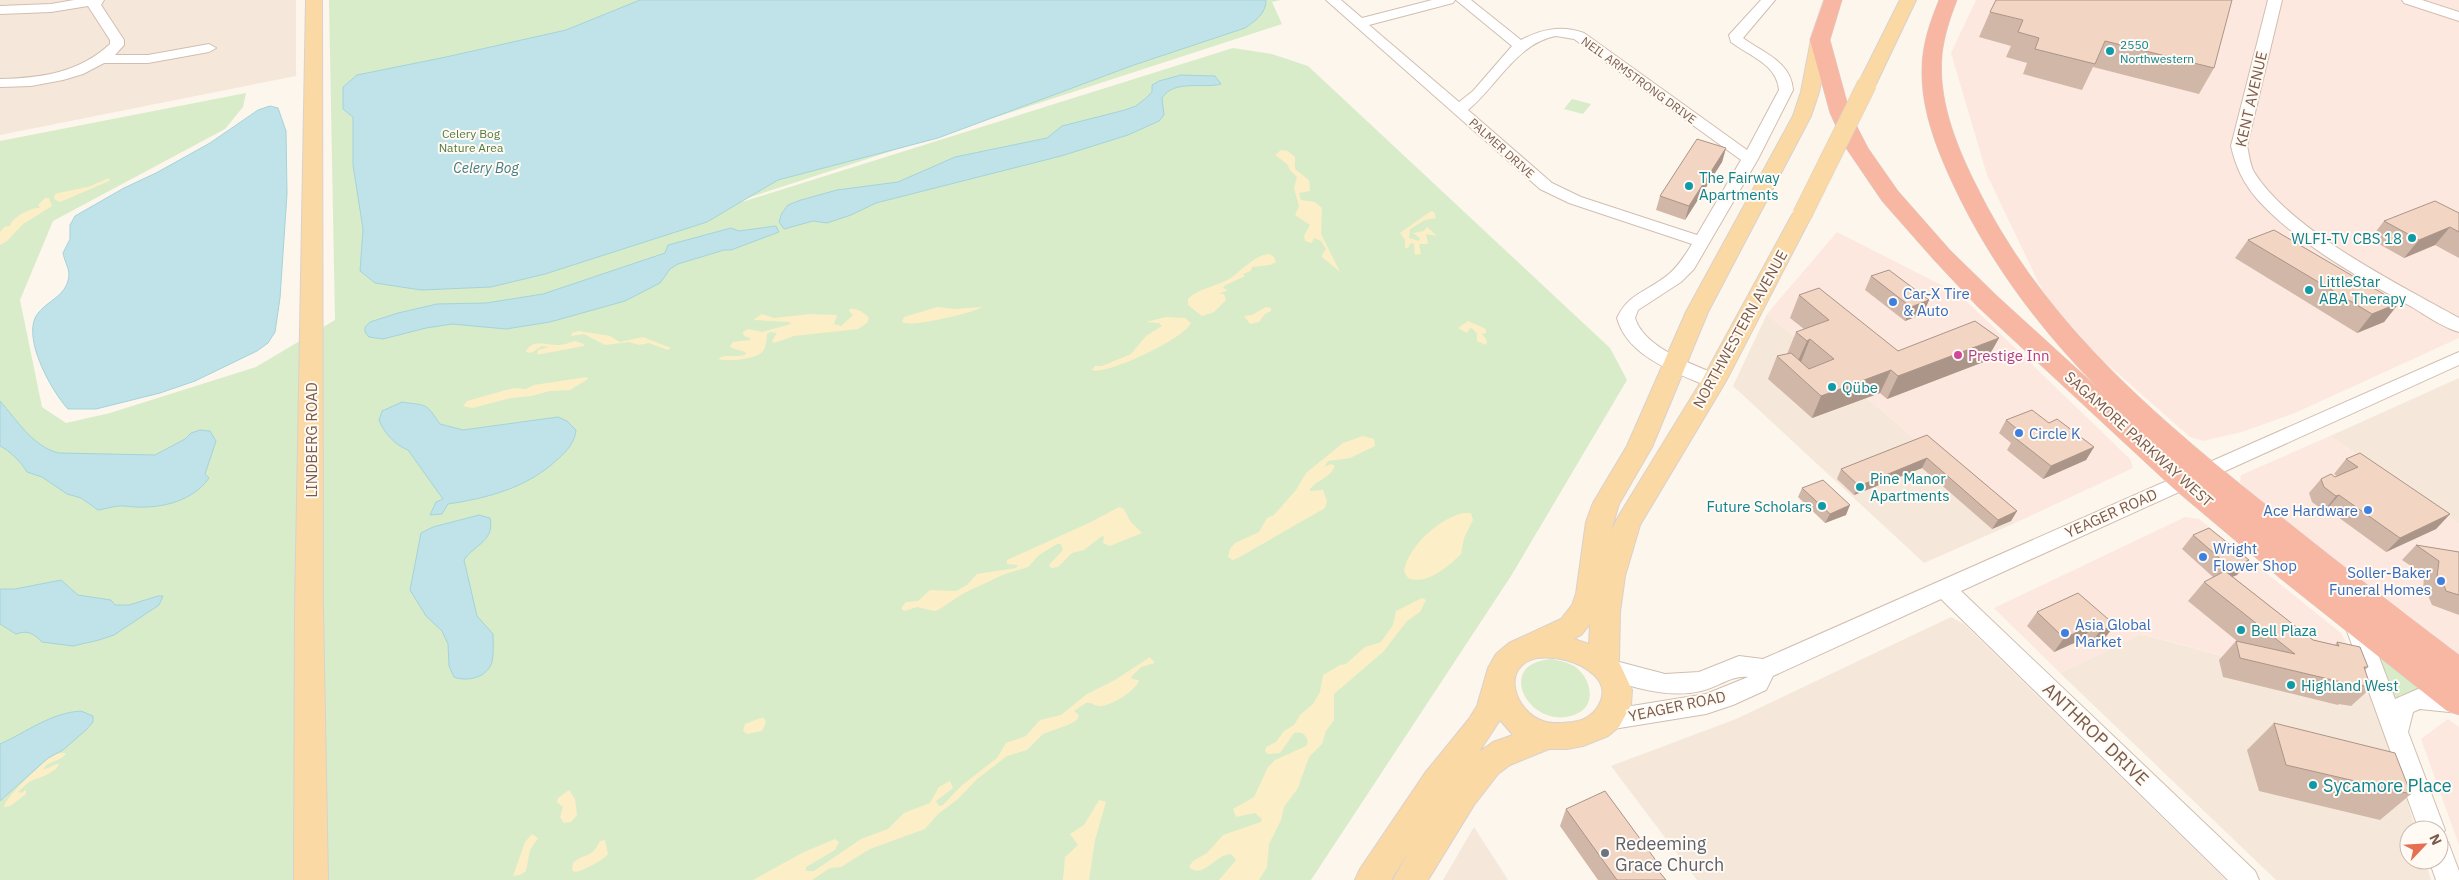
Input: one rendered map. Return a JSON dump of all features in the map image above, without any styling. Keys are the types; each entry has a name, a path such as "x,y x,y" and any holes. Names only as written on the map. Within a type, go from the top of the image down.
{"highway":[{"path":"1820,40 1833,0"},
{"name":"SAGAMORE PARKWAY WEST","path":"1948,0 1941,18 1932,55 1933,85 1941,130 1969,201 1989,237 2014,275 2063,334 2256,542 2459,702"},
{"name":"SAGAMORE PARKWAY WEST","path":"1820,40 1840,113 1857,148 1890,196 1942,255 1987,301 2194,476 2331,575 2459,672"}],"main road":[{"name":"LINDBERG ROAD","path":"311,880 310,499 314,0"},
{"name":"NORTHWESTERN AVENUE","path":"1607,667 1603,648 1611,581 1618,550 1627,524 1714,381 1802,215 1908,0"},
{"path":"1372,880 1447,769 1482,729 1499,684 1502,669 1510,658 1571,626 1585,610 1590,594 1599,522 1606,503 1639,447 1697,312 1802,116 1810,92 1820,40"},
{"path":"1410,880 1450,815 1490,762 1506,751 1545,736 1576,734 1607,720 1617,700 1614,678 1607,667 1573,649 1537,645"},
{"path":"1499,684 1505,703 1512,715 1524,726 1545,736"}],"street":[{"path":"0,10 52,8 96,0 94,5 117,40 116,46 104,59 73,73 30,82 0,83"},
{"name":"PALMER DRIVE","path":"1333,0 1537,179 1556,192 1702,242"},
{"path":"1359,23 1448,0"},
{"path":"1458,110 1478,94 1520,46 1463,0"},
{"path":"1714,381 1674,365 1629,333 1625,319 1626,312 1683,270 1702,242 1750,159 1786,90 1787,82 1777,67 1736,39 1736,35 1768,0"},
{"name":"KENT AVENUE","path":"2275,0 2239,146 2240,162 2248,177 2290,221 2315,240 2459,326"},
{"path":"2410,0 2459,17"},
{"name":"NEIL ARMSTRONG DRIVE","path":"1520,46 1550,32 1566,32 1579,36 1750,159"},
{"path":"104,59 148,59 209,48"},
{"name":"YEAGER ROAD","path":"1607,667 1666,684 1700,682 1739,666 1764,669 2459,358"},
{"name":"ANTHROP DRIVE","path":"1946,589 2246,880"},
{"path":"2354,620 2428,820"},
{"name":"YEAGER ROAD","path":"1607,720 1706,704 1725,698 1758,683 1764,669"},
{"path":"2396,731 2403,706 2418,699 2459,702"}],"shaded area":[{"path":"0,0 296,0 296,76 0,135"},
{"path":"1976,0 2459,0 2459,338 2295,413 2242,432 2203,441 2190,437 2098,356 2045,296 1987,175 1951,53"},
{"path":"1837,232 1959,294 2130,459 2133,468 2015,523 1767,314"},
{"path":"1767,314 2015,523 1924,563 1733,386"},
{"path":"2459,378 2459,524 2330,436"},
{"path":"2330,436 2459,524 2459,657 2364,586 2247,490 2240,482 2241,475"},
{"path":"2185,517 2199,519 2341,633 2376,697 2142,634 2060,673 1994,608"},
{"path":"1951,617 1964,624 2226,880 1697,880 1611,766 1736,719"},
{"path":"2141,634 2376,697 2413,820 2399,820 2399,870 2428,870 2431,880 2276,880 2060,673"},
{"path":"2448,719 2459,727 2459,845 2421,739"},
{"path":"1474,827 1508,880 1443,880"}],"green space":[{"name":"Celery Bog Nature Area","path":"329,0 1281,0 1272,2 1282,24 554,261 1233,48 1272,54 1308,66 1610,348 1627,380 1511,576 1311,880 0,880 0,141 246,93 243,107 225,129 53,221 20,300 42,407 66,423 110,413 256,367 335,320"},
{"path":"1572,99 1591,104 1583,114 1564,109"},
{"path":"2377,655 2422,691 2400,695 2394,704"},
{"path":"1552,659 1574,666 1580,671 1588,685 1590,692 1587,706 1574,715 1558,717 1544,714 1532,705 1524,694 1521,683 1524,672 1534,663"}],"sand":[{"path":"1281,150 1288,151 1295,157 1295,169 1309,180 1310,191 1299,193 1301,200 1315,202 1322,208 1321,234 1340,272 1322,257 1326,249 1321,241 1314,238 1312,243 1305,241 1304,236 1310,225 1295,215 1299,206 1294,188 1297,177 1287,164 1275,155"},
{"path":"109,178 110,180 107,182 60,202 54,199 55,194 88,187"},
{"path":"45,198 49,198 52,206 23,224 7,241 0,245 0,232 4,227 10,226 22,214 32,209 40,208 38,205"},
{"path":"1431,211 1434,212 1436,218 1425,220 1410,229 1409,238 1419,241 1420,238 1413,233 1424,231 1427,227 1437,236 1426,234 1428,244 1419,244 1421,254 1415,255 1414,244 1411,243 1408,248 1405,248 1405,240 1400,233"},
{"path":"1269,254 1274,257 1276,262 1270,265 1252,267 1251,271 1243,274 1245,276 1224,286 1223,288 1228,290 1219,294 1224,294 1226,300 1214,312 1202,316 1188,305 1188,299 1192,296 1229,279 1253,260"},
{"path":"937,307 955,309 983,307 955,316 929,321 917,323 902,322 904,317"},
{"path":"1266,307 1271,308 1271,311 1265,314 1259,322 1250,324 1244,316 1252,315"},
{"path":"850,309 858,310 865,314 869,318 867,323 858,329 794,336 774,343 772,341 777,333 770,332 767,334 764,349 758,355 740,359 718,359 724,356 746,354 730,346 733,342 750,340 750,338 744,336 743,332 748,329 762,332 791,324 789,322 753,320 762,314 774,318 810,314 837,315 834,324 841,326 853,315 849,311"},
{"path":"1166,317 1185,318 1191,323 1186,330 1175,338 1128,362 1100,370 1092,370 1095,366 1102,366 1131,354 1146,336 1162,326 1159,323 1146,322"},
{"path":"1468,321 1486,329 1486,333 1482,334 1487,341 1486,345 1477,341 1477,334 1473,329 1470,328 1467,333 1458,328"},
{"path":"579,331 610,336 620,342 643,337 671,348 668,350 649,343 639,345 629,342 605,345 584,334 571,336 572,333"},
{"path":"575,341 584,344 584,346 537,354 538,350 549,347 542,346 531,353 526,352 528,348 536,344 561,345"},
{"path":"587,377 588,379 570,390 550,391 531,396 511,398 472,408 463,406 467,401 514,388 526,389 534,385"},
{"path":"1363,436 1374,439 1375,446 1350,458 1328,461 1324,467 1331,464 1335,466 1333,470 1310,489 1310,491 1323,490 1327,501 1325,508 1238,558 1233,560 1228,557 1230,549 1235,543 1259,532 1267,518 1274,515 1296,490 1306,473 1343,443"},
{"path":"1119,507 1124,509 1130,521 1142,533 1110,546 1103,543 1104,537 1102,536 1084,550 1072,553 1058,567 1051,568 1049,565 1063,550 1061,544 1057,544 1039,555 1028,567 1005,574 964,593 938,610 934,611 917,607 904,611 901,608 906,602 918,601 930,590 956,591 967,585 977,574 1016,568 1018,565 1007,564 1007,560 1091,522"},
{"path":"1463,513 1471,513 1473,520 1464,538 1461,554 1437,574 1415,580 1408,578 1404,571 1407,561 1426,534 1444,521"},
{"path":"1422,598 1426,600 1420,612 1407,621 1383,652 1334,694 1334,720 1326,731 1322,744 1309,757 1298,788 1284,807 1281,820 1269,844 1267,867 1259,880 1219,880 1236,860 1231,854 1225,855 1204,869 1194,870 1189,867 1193,861 1207,853 1223,835 1261,822 1262,819 1255,813 1236,817 1233,809 1254,797 1268,767 1275,760 1306,746 1308,742 1303,734 1297,732 1294,733 1280,753 1268,754 1265,751 1266,747 1276,742 1284,731 1294,725 1300,715 1313,704 1320,692 1323,675 1340,665 1346,664 1365,647 1381,642 1393,625 1396,611"},
{"path":"1150,657 1155,663 1141,667 1131,677 1132,679 1139,680 1129,693 1106,705 1099,706 1086,703 1074,711 1079,715 1077,720 1043,734 1027,750 1007,756 976,780 958,799 938,814 925,829 870,849 841,867 830,868 812,880 753,880 802,853 835,839 839,842 835,850 806,867 806,871 814,871 861,839 888,829 904,813 930,803 939,787 950,781 953,788 936,801 939,806 943,805 961,786 997,758 1006,743 1026,736 1040,720 1061,715 1087,694 1115,680"},
{"path":"764,718 766,722 762,731 747,734 743,731 745,724"},
{"path":"58,753 66,753 61,758 48,764 43,770 59,763 55,769 27,783 18,792 21,793 26,790 26,794 10,806 4,807 18,787 43,764"},
{"path":"569,790 575,799 577,815 571,822 564,823 560,817 563,807 557,802 558,798"},
{"path":"1099,800 1106,802 1095,840 1089,880 1063,880 1065,857 1078,845 1070,834 1084,825"},
{"path":"532,834 538,838 530,850 526,871 520,875 513,876 525,842"},
{"path":"605,840 608,854 606,856 582,870 575,872 572,870 573,863 593,851 600,841"}],"water":[{"name":"Celery Bog","path":"640,0 1266,0 1266,5 1256,20 1245,28 1134,65 938,138 778,180 707,222 545,274 491,287 421,290 375,283 360,271 363,229 353,165 353,117 343,109 343,87 357,75 566,30"},
{"path":"1181,75 1215,76 1221,84 1181,87 1167,92 1162,98 1164,115 1159,121 1128,135 1061,156 876,203 851,215 827,223 813,221 784,229 779,222 782,213 788,205 801,200 837,190 898,182 955,157 1047,138 1062,126 1136,106 1152,92 1152,85"},
{"path":"270,106 278,108 286,131 287,194 280,298 275,332 268,343 257,351 195,381 160,393 96,409 68,409 46,376 35,347 33,333 34,321 39,312 62,292 68,281 69,272 63,253 70,239 70,225 75,216 210,143 258,110"},
{"path":"776,226 779,232 731,250 724,250 678,264 670,269 660,283 625,301 550,322 506,329 452,324 426,328 383,339 369,337 365,332 365,327 370,322 398,313 437,304 486,303 543,294 665,253 668,245 731,228 739,231"},
{"path":"0,401 33,439 50,450 59,453 155,455 185,439 191,433 200,430 210,431 216,441 205,474 209,478 192,494 171,503 148,507 118,506 98,510 81,498 67,494 42,477 27,472 15,457 0,446"},
{"path":"402,402 425,406 440,424 463,430 558,417 567,421 576,430 570,446 564,453 546,469 533,477 492,495 448,504 442,514 430,515 436,502 443,499 408,450 390,438 379,420 382,411"},
{"path":"479,515 490,518 490,532 483,542 464,560 477,616 493,634 493,659 486,672 470,679 465,679 454,677 449,666 448,644 442,631 426,616 410,590 421,533 433,527"},
{"path":"61,580 78,595 111,600 115,605 129,605 163,596 159,605 114,635 73,646 42,642 30,633 16,634 0,624 0,589 15,589"},
{"path":"81,711 93,716 93,722 86,730 63,750 48,758 0,801 0,744 49,719 70,712"}],"building":[{"name":"2550 Northwestern","path":"1996,0 2232,0 2214,68 2105,41 2095,64 2035,49 2039,38 2018,32 2023,20 1990,12"},
{"name":"The Fairway Apartments","path":"1697,139 1726,148 1689,206 1660,196"},
{"path":"2435,201 2459,213 2459,232 2450,227 2419,240 2384,221"},
{"path":"2274,230 2399,303 2372,314 2248,240"},
{"path":"1889,270 1929,300 1911,307 1871,276"},
{"path":"1819,288 1898,351 1975,321 1999,338 1898,376 1891,370 1821,396 1777,356 1791,353 1809,369 1834,359 1810,339 1807,341 1796,332 1829,320 1799,295"},
{"path":"2032,410 2049,423 2057,419 2094,447 2051,466 2014,437 2023,434 2006,420"},
{"path":"1927,435 2017,511 1998,520 1927,458 1859,486 1841,469"},
{"path":"2360,453 2450,514 2400,538 2339,495 2336,496 2324,487 2321,479 2331,474 2335,477 2358,467 2346,459"},
{"path":"1823,480 1850,505 1830,514 1802,488"},
{"path":"2209,528 2249,560 2231,568 2193,535"},
{"path":"2416,545 2459,552 2459,595 2446,591 2442,579 2437,577 2439,561"},
{"path":"2225,571 2313,640 2339,646 2337,642 2360,647 2368,667 2364,667 2371,688 2240,658 2236,641 2295,654 2204,582"},
{"path":"2078,593 2115,625 2100,631 2093,625 2064,638 2037,612"},
{"path":"2274,723 2395,753 2411,794 2286,765"},
{"path":"1605,791 1660,866 1656,868 1666,880 1617,880 1566,809"}],"place":[{"name":"2550 Northwestern","path":"2110,51"},
{"name":"The Fairway Apartments","path":"1689,186"},
{"name":"WLFI-TV CBS 18","path":"2412,238"},
{"name":"LittleStar ABA Therapy","path":"2309,290"},
{"name":"Car-X Tire & Auto","path":"1893,302"},
{"name":"Prestige Inn","path":"1958,355"},
{"name":"Qübe","path":"1832,387"},
{"name":"Circle K","path":"2019,433"},
{"name":"Pine Manor Apartments","path":"1860,487"},
{"name":"Future Scholars","path":"1822,506"},
{"name":"Ace Hardware","path":"2368,510"},
{"name":"Wright Flower Shop","path":"2203,557"},
{"name":"Soller-Baker Funeral Homes","path":"2441,581"},
{"name":"Bell Plaza","path":"2241,630"},
{"name":"Asia Global Market","path":"2065,633"},
{"name":"Highland West","path":"2291,685"},
{"name":"Sycamore Place","path":"2313,785"},
{"name":"Redeeming Grace Church","path":"1605,853"}]}
